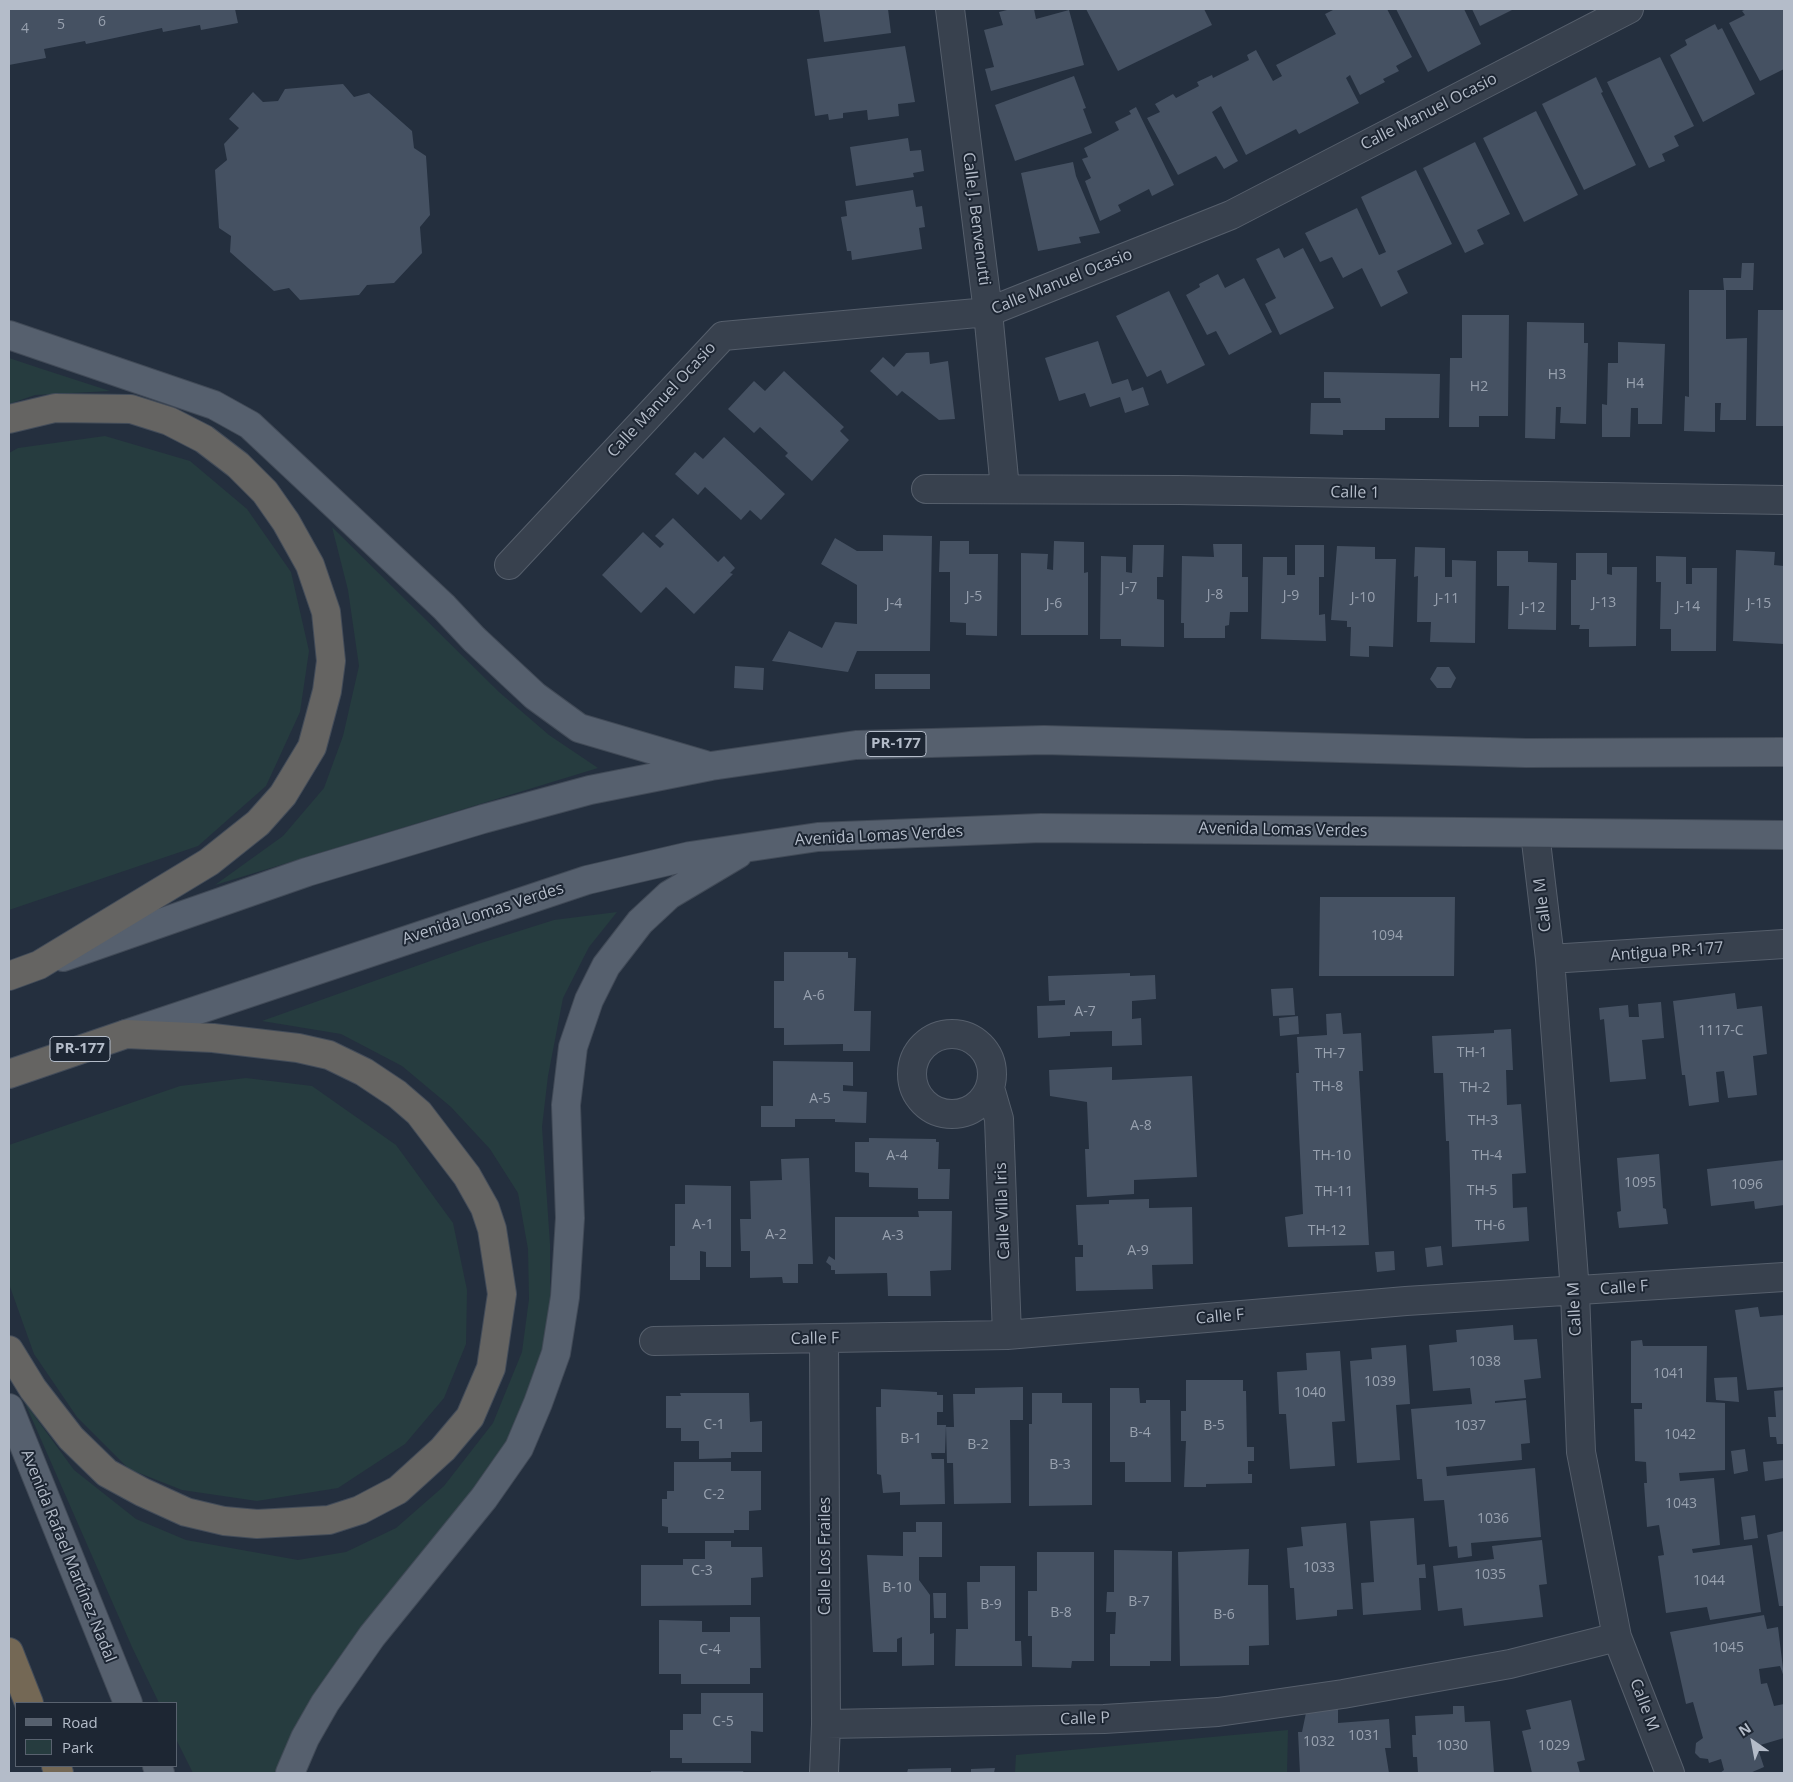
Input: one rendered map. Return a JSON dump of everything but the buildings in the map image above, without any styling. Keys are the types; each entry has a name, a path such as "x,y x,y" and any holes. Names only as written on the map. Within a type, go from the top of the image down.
{"highway":[{"path":"9,418 54,408 131,409 169,421 204,439 238,465 265,492 286,522 310,564 318,584 326,612 330,647 327,691 312,747 282,795 258,823 209,862 39,966"},
{"name":"PR-177","path":"9,976 39,966"},
{"path":"9,1350 33,1389 71,1438 107,1473 142,1492 186,1512 224,1521 258,1524 329,1520 360,1510 398,1490 443,1449 470,1417 491,1368 502,1294 492,1229 485,1208 467,1176 419,1113 397,1094 364,1072 329,1055 298,1048 213,1038 126,1034"},
{"name":"Avenida Lomas Verdes","path":"9,1074 126,1034"},
{"path":"9,1652 29,1702"}],"main road":[{"path":"9,336 214,405 250,425 444,607 474,639 535,696 579,728 711,766"},
{"name":"PR-177","path":"39,966 306,872 483,819 590,790 711,766 856,745 1044,740 1526,753 1784,752"},
{"name":"Avenida Lomas Verdes","path":"126,1034 587,880 690,856 818,837 1041,828 1784,834"},
{"path":"290,1773 305,1738 325,1703 372,1636 484,1498 519,1448 538,1403 556,1353 565,1297 570,1218 566,1105 573,1047 589,1000 606,966 640,922 669,895 749,848"},
{"name":"Avenida Rafael Martínez Nadal","path":"9,1408 128,1702"}],"street":[{"name":"Calle J. Benvenutti","path":"950,9 988,312 1005,489"},
{"name":"Calle Manuel Ocasio","path":"509,565 723,336 988,312 1231,215 1629,9"},
{"name":"Calle 1","path":"926,489 1189,490 1784,500"},
{"name":"Calle M","path":"1535,833 1550,959 1575,1292 1581,1452 1617,1637 1670,1773"},
{"name":"Antigua PR-177","path":"1550,959 1784,944"},
{"name":"Calle Villa Iris","path":"990,1088 1000,1119 1007,1336"},
{"name":"Calle F","path":"654,1341 1007,1336 1406,1301 1575,1292 1784,1277"},
{"name":"Calle Los Frailes","path":"824,1339 826,1724 824,1773"},
{"name":"Calle P","path":"826,1724 1113,1718 1218,1712 1343,1694 1510,1664 1617,1637"}],"green space":[{"path":"9,358 110,391 35,395 9,404"},
{"path":"105,436 190,461 247,509 291,572 309,651 300,712 266,786 198,846 9,910 9,453 18,448"},
{"path":"332,527 499,692 549,735 598,768 215,885 283,836 324,788 343,736 359,666 348,590"},
{"path":"617,912 589,947 563,998 548,1076 542,1127 550,1244 550,1299 543,1367 512,1440 320,1687 280,1773 193,1773 178,1743 178,1702 159,1702 132,1647 25,1403 74,1470 136,1519 186,1540 298,1560 346,1552 396,1528 444,1486 493,1423 522,1352 529,1299 528,1249 518,1193 490,1149 451,1107 402,1066 341,1034 262,1021 478,944 554,920"},
{"path":"246,1078 312,1086 396,1145 453,1223 467,1290 466,1344 444,1398 405,1444 338,1488 257,1501 182,1490 129,1469 77,1417 34,1354 9,1284 9,1145 180,1086"},
{"path":"1288,1730 1287,1773 1015,1773 1016,1755"}]}
